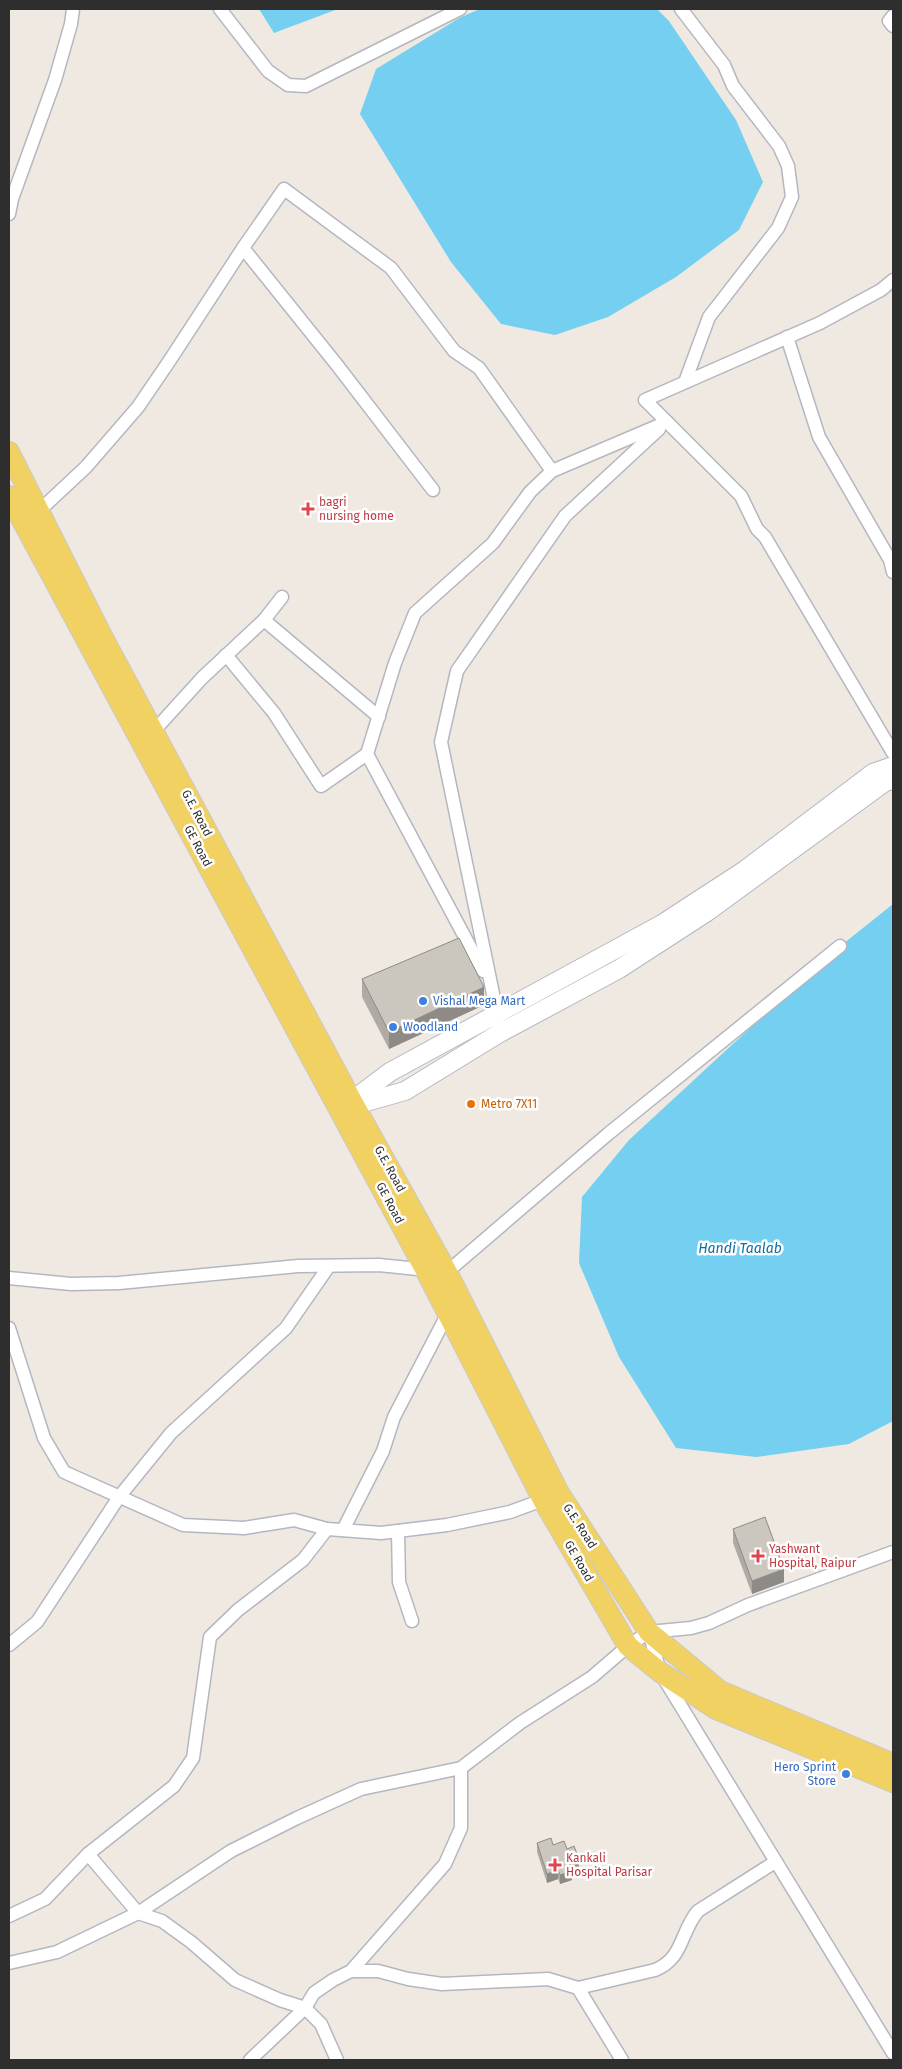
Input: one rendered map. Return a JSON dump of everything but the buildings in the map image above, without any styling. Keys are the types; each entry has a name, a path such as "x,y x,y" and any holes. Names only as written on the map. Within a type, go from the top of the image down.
{"main road":[{"name":"G.E. Road","path":"9,452 102,636 348,1105 448,1272 551,1496 649,1632 720,1691 893,1764"},
{"name":"GE Road","path":"9,496 348,1105 426,1271 551,1496 628,1646 660,1672 716,1709 893,1782"}],"street":[{"path":"9,214 12,199 55,80 71,24 72,9"},
{"path":"220,9 268,71 288,85 306,86 460,9"},
{"path":"682,9 724,65 733,86 780,146 788,166 792,196 778,228 709,317 685,382"},
{"path":"893,16 889,21 893,26"},
{"path":"39,511 86,467 138,406 284,189 391,268 454,351 479,368 552,470"},
{"path":"243,248 338,365 433,490"},
{"path":"893,280 881,290 820,323 645,400 740,496 757,529 765,537 893,753"},
{"path":"787,337 819,437 892,564"},
{"path":"226,655 274,713 321,786 367,754 395,663 415,613 493,543 530,492 552,470 667,422"},
{"path":"498,1034 497,1013 442,742 457,671 565,516 667,422"},
{"path":"154,732 202,678 264,620 282,597"},
{"path":"264,620 379,717"},
{"path":"367,754 490,984"},
{"path":"348,1105 390,1072 662,924 745,870 873,773 893,766"},
{"path":"348,1105 405,1091 498,1034 619,970 707,912 885,782 893,780"},
{"path":"9,1278 71,1284 119,1283 298,1266 379,1265 448,1272 608,1134 840,946"},
{"path":"9,1645 37,1622 119,1497 172,1433 286,1328 329,1266"},
{"path":"342,1530 383,1451 394,1417 448,1313"},
{"path":"9,1328 44,1438 64,1472 183,1525 244,1528 294,1520 326,1529 381,1533 447,1525 510,1512 551,1496"},
{"path":"9,1916 45,1899 88,1854 174,1786 192,1758 210,1637 238,1610 304,1560 326,1529"},
{"path":"398,1531 399,1582 412,1621"},
{"path":"11,1958 57,1952 138,1913 231,1851 360,1789 461,1768 520,1723 592,1677 628,1646 649,1632 691,1628 709,1623 748,1605 893,1552"},
{"path":"649,1632 660,1672 893,2053"},
{"path":"250,2060 305,2008 314,1993 351,1971 445,1864 461,1828 461,1768"},
{"path":"88,1854 138,1913 162,1921 191,1942 236,1980 280,2000 305,2008 321,2024 337,2060"},
{"path":"351,1971 378,1971 408,1979 442,1984 548,1979 578,1988 655,1970 666,1966 676,1955 691,1919 698,1911 775,1862"},
{"path":"578,1988 622,2060"}],"water":[{"path":"259,9 338,9 274,33"},
{"path":"480,9 657,9 669,21 736,120 763,182 739,230 676,277 608,317 555,335 501,324 451,262 360,114 376,69 461,17"},
{"name":"Handi Taalab","path":"893,904 893,1421 849,1444 756,1457 676,1448 619,1357 579,1263 582,1197 629,1140 828,956"}],"place":[{"name":"bagri nursing home","path":"308,509"},
{"name":"Vishal Mega Mart","path":"423,1001"},
{"name":"Woodland","path":"393,1027"},
{"name":"Metro 7X11","path":"471,1104"},
{"name":"Yashwant Hospital, Raipur","path":"758,1556"},
{"name":"Hero Sprint Store","path":"846,1774"},
{"name":"Kankali Hospital Parisar","path":"555,1865"}]}
